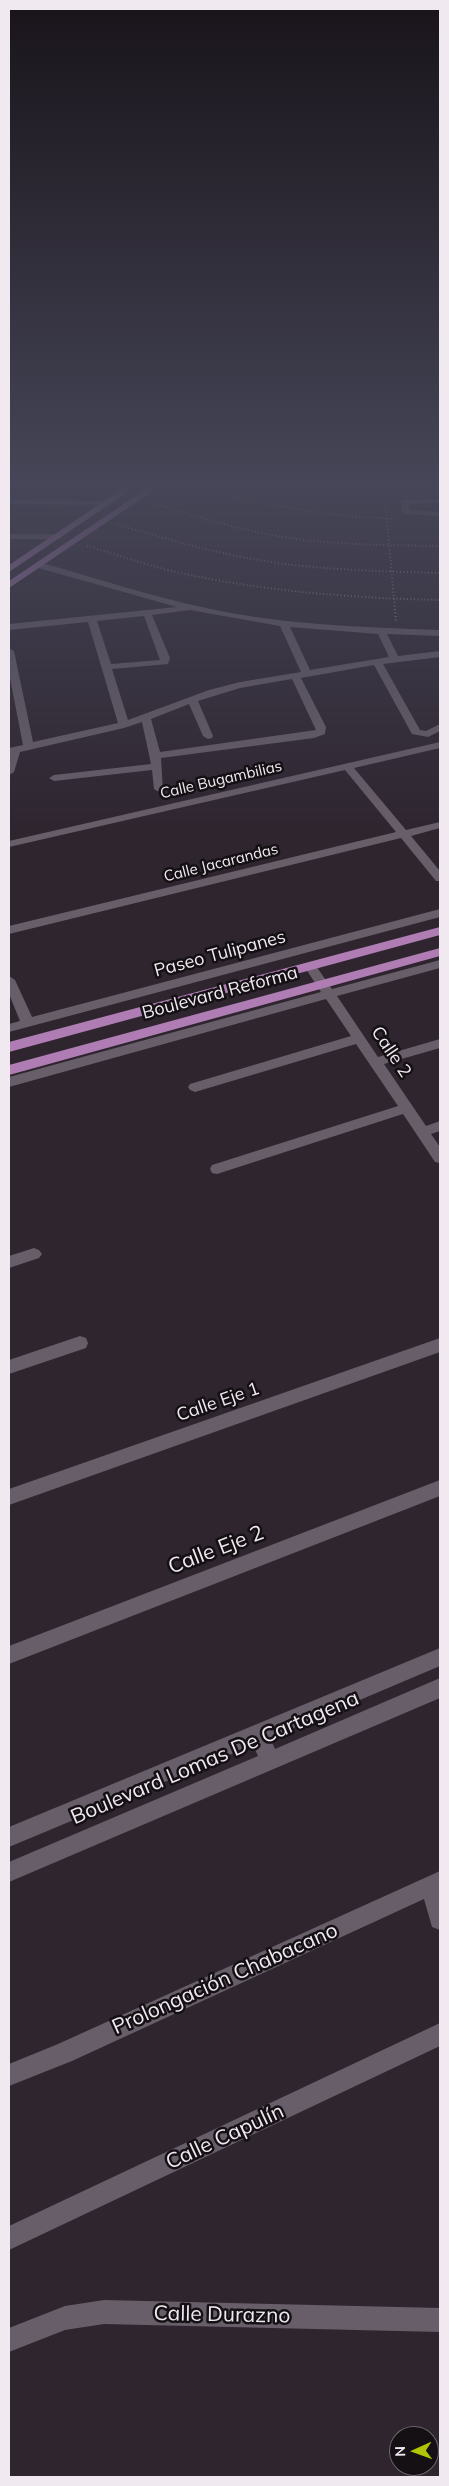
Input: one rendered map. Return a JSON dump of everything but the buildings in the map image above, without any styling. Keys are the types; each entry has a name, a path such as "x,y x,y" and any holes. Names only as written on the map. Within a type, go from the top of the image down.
{"main road":[{"name":"Boulevard Reforma","path":"9,1047 440,931"},
{"name":"Boulevard Reforma","path":"9,1070 327,989 440,952"}],"street":[{"path":"176,603 284,624 440,633"},
{"path":"9,627 194,608"},
{"path":"106,668 165,662 147,613"},
{"path":"92,618 124,725"},
{"path":"284,624 307,674"},
{"path":"381,631 395,659"},
{"path":"9,651 29,746"},
{"path":"9,772 12,751 146,719 240,685 395,659 438,656"},
{"path":"377,662 416,732 422,735 440,727"},
{"path":"54,778 305,737 321,732 321,727 295,676"},
{"path":"193,701 208,736"},
{"path":"146,719 157,761 159,789"},
{"name":"Calle Bugambilias","path":"9,844 440,745"},
{"path":"348,767 440,878"},
{"name":"Calle Jacarandas","path":"9,930 440,824"},
{"name":"Paseo Tulipanes","path":"9,1028 440,914"},
{"path":"9,1082 327,989 440,964"},
{"name":"Calle 2","path":"310,966 440,1158"},
{"path":"9,980 28,1023"},
{"path":"195,1088 360,1038"},
{"path":"376,1062 440,1043"},
{"path":"217,1169 407,1108"},
{"path":"422,1132 440,1126"},
{"path":"9,1262 34,1254"},
{"path":"9,1367 80,1343"},
{"name":"Calle Eje 1","path":"9,1497 440,1345"},
{"name":"Calle Eje 2","path":"9,1655 440,1488"},
{"name":"Boulevard Lomas De Cartagena","path":"9,1837 440,1657"},
{"name":"Boulevard Lomas De Cartagena","path":"9,1872 440,1688"},
{"path":"258,1733 270,1760"},
{"path":"435,1884 440,1919"},
{"name":"Prolongación Chabacano","path":"9,2075 64,2053 435,1884"},
{"name":"Calle Capulín","path":"9,2238 440,2034"},
{"name":"Calle Durazno","path":"9,2340 66,2318 104,2312 440,2320"}],"path":[{"path":"394,603 397,632"}]}
